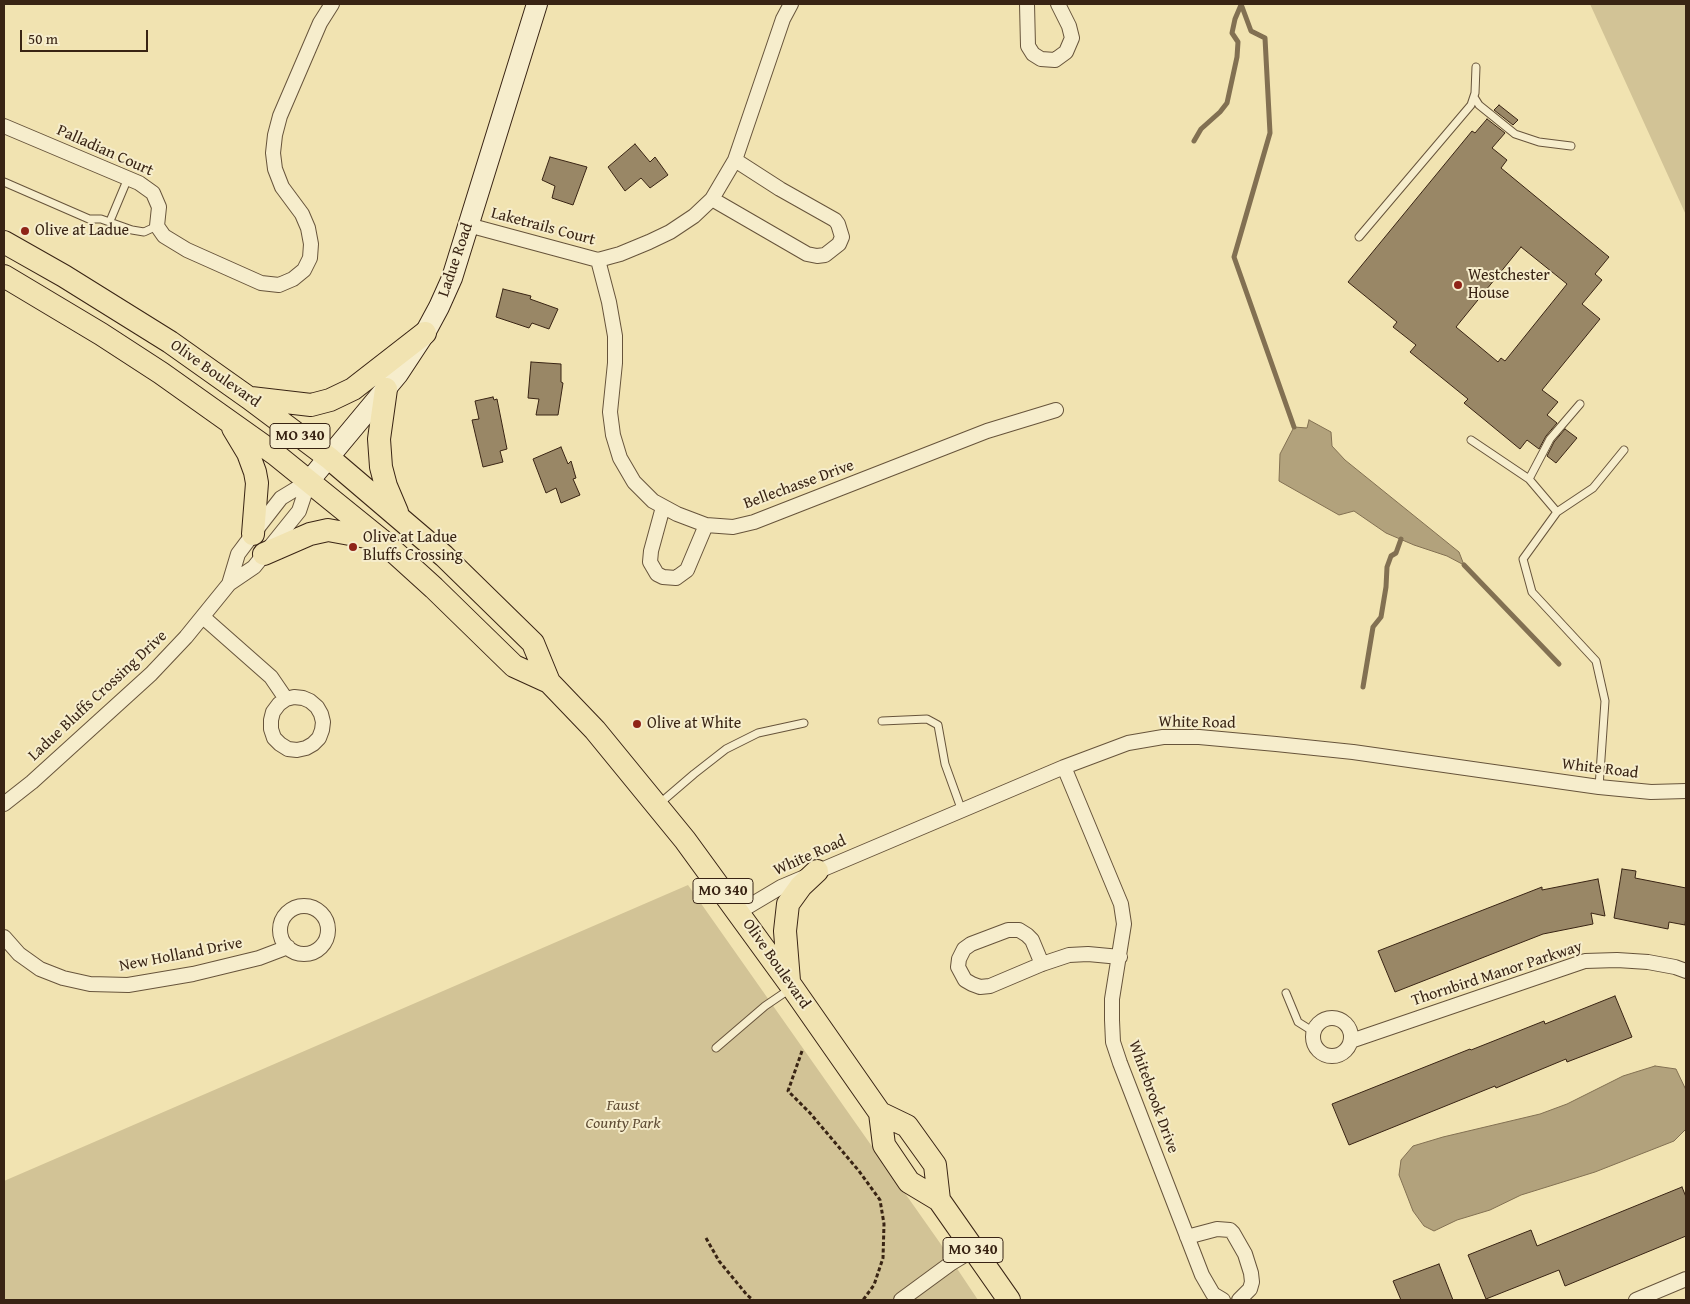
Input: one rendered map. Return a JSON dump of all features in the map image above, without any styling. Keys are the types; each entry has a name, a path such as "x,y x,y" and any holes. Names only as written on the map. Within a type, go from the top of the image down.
{"main road":[{"name":"Ladue Road","path":"309,481 386,389 407,361 440,307 452,278 537,4"},
{"name":"Olive Boulevard","path":"4,242 117,308 170,342 250,398 329,458 400,517 533,643 549,682 595,730 657,805 739,912 880,1112 907,1126 935,1165 939,1200"},
{"name":"Olive Boulevard","path":"4,276 101,334 229,421 309,481 380,539 434,588 514,666 549,682"},
{"path":"250,398 311,404 330,400 352,389 425,333"},
{"path":"386,389 379,439 381,467 386,486 400,517"},
{"path":"229,421 248,453 255,472 257,483 253,534"},
{"path":"264,554 310,534 328,530 380,539"},
{"path":"790,985 784,931 788,904 801,886 817,871"},
{"name":"Olive Boulevard","path":"880,1112 884,1146 909,1182 939,1200 1008,1300"}],"street":[{"path":"158,226 164,236 187,250 261,283 279,285 293,279 304,270 310,258 311,244 308,228 302,214 282,186 275,169 273,153 280,116 320,23 332,4"},
{"name":"Laketrails Court","path":"468,225 598,260 620,254 670,232 694,216 712,199 735,160 783,19 791,4"},
{"path":"1027,4 1028,46 1033,54 1041,59 1055,60 1066,52 1072,38 1069,26 1058,4"},
{"name":"Palladian Court","path":"4,126 139,182 153,193 159,207 158,226"},
{"path":"712,199 807,254 825,256 839,244 842,237 835,220 780,189 735,160"},
{"name":"Bellechasse Drive","path":"598,260 609,302 615,336 616,363 610,412 613,435 620,458 634,482 653,501 677,514 706,525 733,526 754,522 986,431 1056,410"},
{"name":"Ladue Bluffs Crossing Drive","path":"229,584 238,554 253,534 282,498 309,481"},
{"name":"Ladue Bluffs Crossing Drive","path":"4,804 32,782 151,674 203,617 229,584 254,567 299,511 309,481"},
{"path":"663,507 650,562 657,574 663,577 676,578 687,570 706,525"},
{"path":"203,617 271,677 286,699"},
{"name":"White Road","path":"739,912 781,887 1064,767 1128,743 1162,737 1199,737 1353,752 1599,787 1651,792 1686,791"},
{"name":"Whitebrook Drive","path":"1064,767 1121,904 1124,924 1112,999 1114,1042 1120,1063 1208,1288 1213,1294 1223,1300"},
{"path":"1042,964 1032,940 1019,930 1008,930 964,949 959,959 958,967 965,980 980,987 990,986 1069,954 1120,957"},
{"name":"New Holland Drive","path":"4,937 19,954 40,969 63,978 100,984 128,985 193,974 259,958 288,947"},
{"name":"Thornbird Manor Parkway","path":"1314,1032 1316,1048 1326,1056 1339,1056 1345,1052 1352,1041 1585,961 1617,960 1648,962 1686,971"},
{"path":"1314,1032 1319,1023 1336,1018 1347,1024 1352,1041"},
{"path":"1187,1237 1217,1228 1230,1230 1233,1233 1245,1254 1252,1282 1250,1290 1239,1300"},
{"path":"901,1300 950,1264 973,1250"},
{"path":"1636,1300 1686,1279"}],"lane":[{"path":"1359,237 1470,105 1474,97 1476,67"},
{"path":"1474,97 1479,105 1515,134 1540,142 1571,146"},
{"path":"110,222 128,178"},
{"path":"4,182 89,219 101,219 132,230 144,232 158,226"},
{"path":"1529,479 1550,439 1580,404"},
{"path":"1472,440 1529,479 1557,512"},
{"path":"1599,787 1606,701 1596,661 1532,592 1523,559 1557,512 1593,488 1624,450"},
{"path":"882,721 927,719 938,725 945,764 962,811"},
{"path":"657,805 726,749 758,733 804,723"},
{"path":"716,1048 790,985"},
{"path":"1286,994 1298,1022 1314,1032"}],"path":[{"path":"802,1051 788,1091 810,1113 859,1170 880,1200 884,1224 883,1258 874,1284 862,1300"},
{"path":"706,1238 719,1261 747,1295 754,1300"}],"green space":[{"path":"1590,4 1686,4 1686,215"},
{"name":"Faust County Park","path":"688,885 940,1243 978,1300 4,1300 4,1181"}],"shaded area":[{"path":"1309,420 1331,432 1332,446 1345,460 1459,552 1464,565 1447,556 1386,533 1354,511 1339,515 1279,481 1280,454 1294,427 1307,428"},
{"path":"1655,1066 1676,1069 1686,1090 1686,1129 1674,1141 1595,1172 1521,1195 1490,1210 1457,1220 1434,1231 1424,1226 1413,1211 1399,1175 1401,1160 1413,1146 1540,1114 1567,1104 1623,1076"}],"building":[{"path":"1499,105 1518,120 1513,125 1494,110"},
{"name":"Westchester House","path":"1487,119 1505,133 1492,148 1507,160 1501,168 1609,257 1595,274 1602,280 1582,304 1600,319 1542,390 1558,402 1547,415 1557,423 1546,436 1539,449 1527,440 1520,449 1464,403 1468,399 1410,352 1416,345 1393,327 1397,322 1348,282 1472,131 1475,133","holes":["1521,247 1567,284 1505,361 1501,358 1498,362 1456,327"]},
{"path":"635,144 650,162 655,157 668,175 650,188 641,178 625,191 608,167"},
{"path":"550,157 587,167 573,205 552,198 555,186 542,180"},
{"path":"503,289 531,296 530,299 558,309 549,329 532,323 529,328 496,317"},
{"path":"531,362 561,364 561,382 563,383 558,415 536,415 539,399 528,398"},
{"path":"493,397 494,400 497,399 507,449 500,451 503,462 483,467 472,420 479,419 475,401"},
{"path":"1565,429 1577,438 1556,463 1547,456 1554,442"},
{"path":"561,447 568,464 571,461 576,478 573,479 580,495 561,503 556,488 546,493 533,459"},
{"path":"1622,869 1636,871 1635,878 1686,888 1685,925 1669,922 1668,929 1614,918"},
{"path":"1598,879 1605,916 1591,913 1593,924 1543,934 1395,992 1378,951 1542,887 1542,890"},
{"path":"1615,996 1632,1037 1567,1062 1566,1059 1496,1088 1495,1086 1349,1145 1332,1104 1470,1049 1544,1021 1545,1024"},
{"path":"1682,1187 1686,1197 1686,1236 1565,1286 1559,1270 1486,1299 1468,1255 1531,1230 1537,1246"},
{"path":"1439,1264 1453,1300 1401,1300 1393,1281"}],"waterway":[{"path":"1241,4 1251,31 1265,38 1270,133 1234,257 1294,427"},
{"path":"1194,141 1201,129 1227,103 1237,57 1238,42 1232,33 1241,5"},
{"path":"1363,687 1373,627 1381,617 1387,567 1391,556 1396,553 1401,539"},
{"path":"1464,565 1559,664"}],"place":[{"name":"Olive at Ladue","path":"25,231"},
{"name":"Westchester House","path":"1458,285"},
{"name":"Olive at Ladue Bluffs Crossing","path":"353,547"},
{"name":"Olive at White","path":"637,724"}]}
